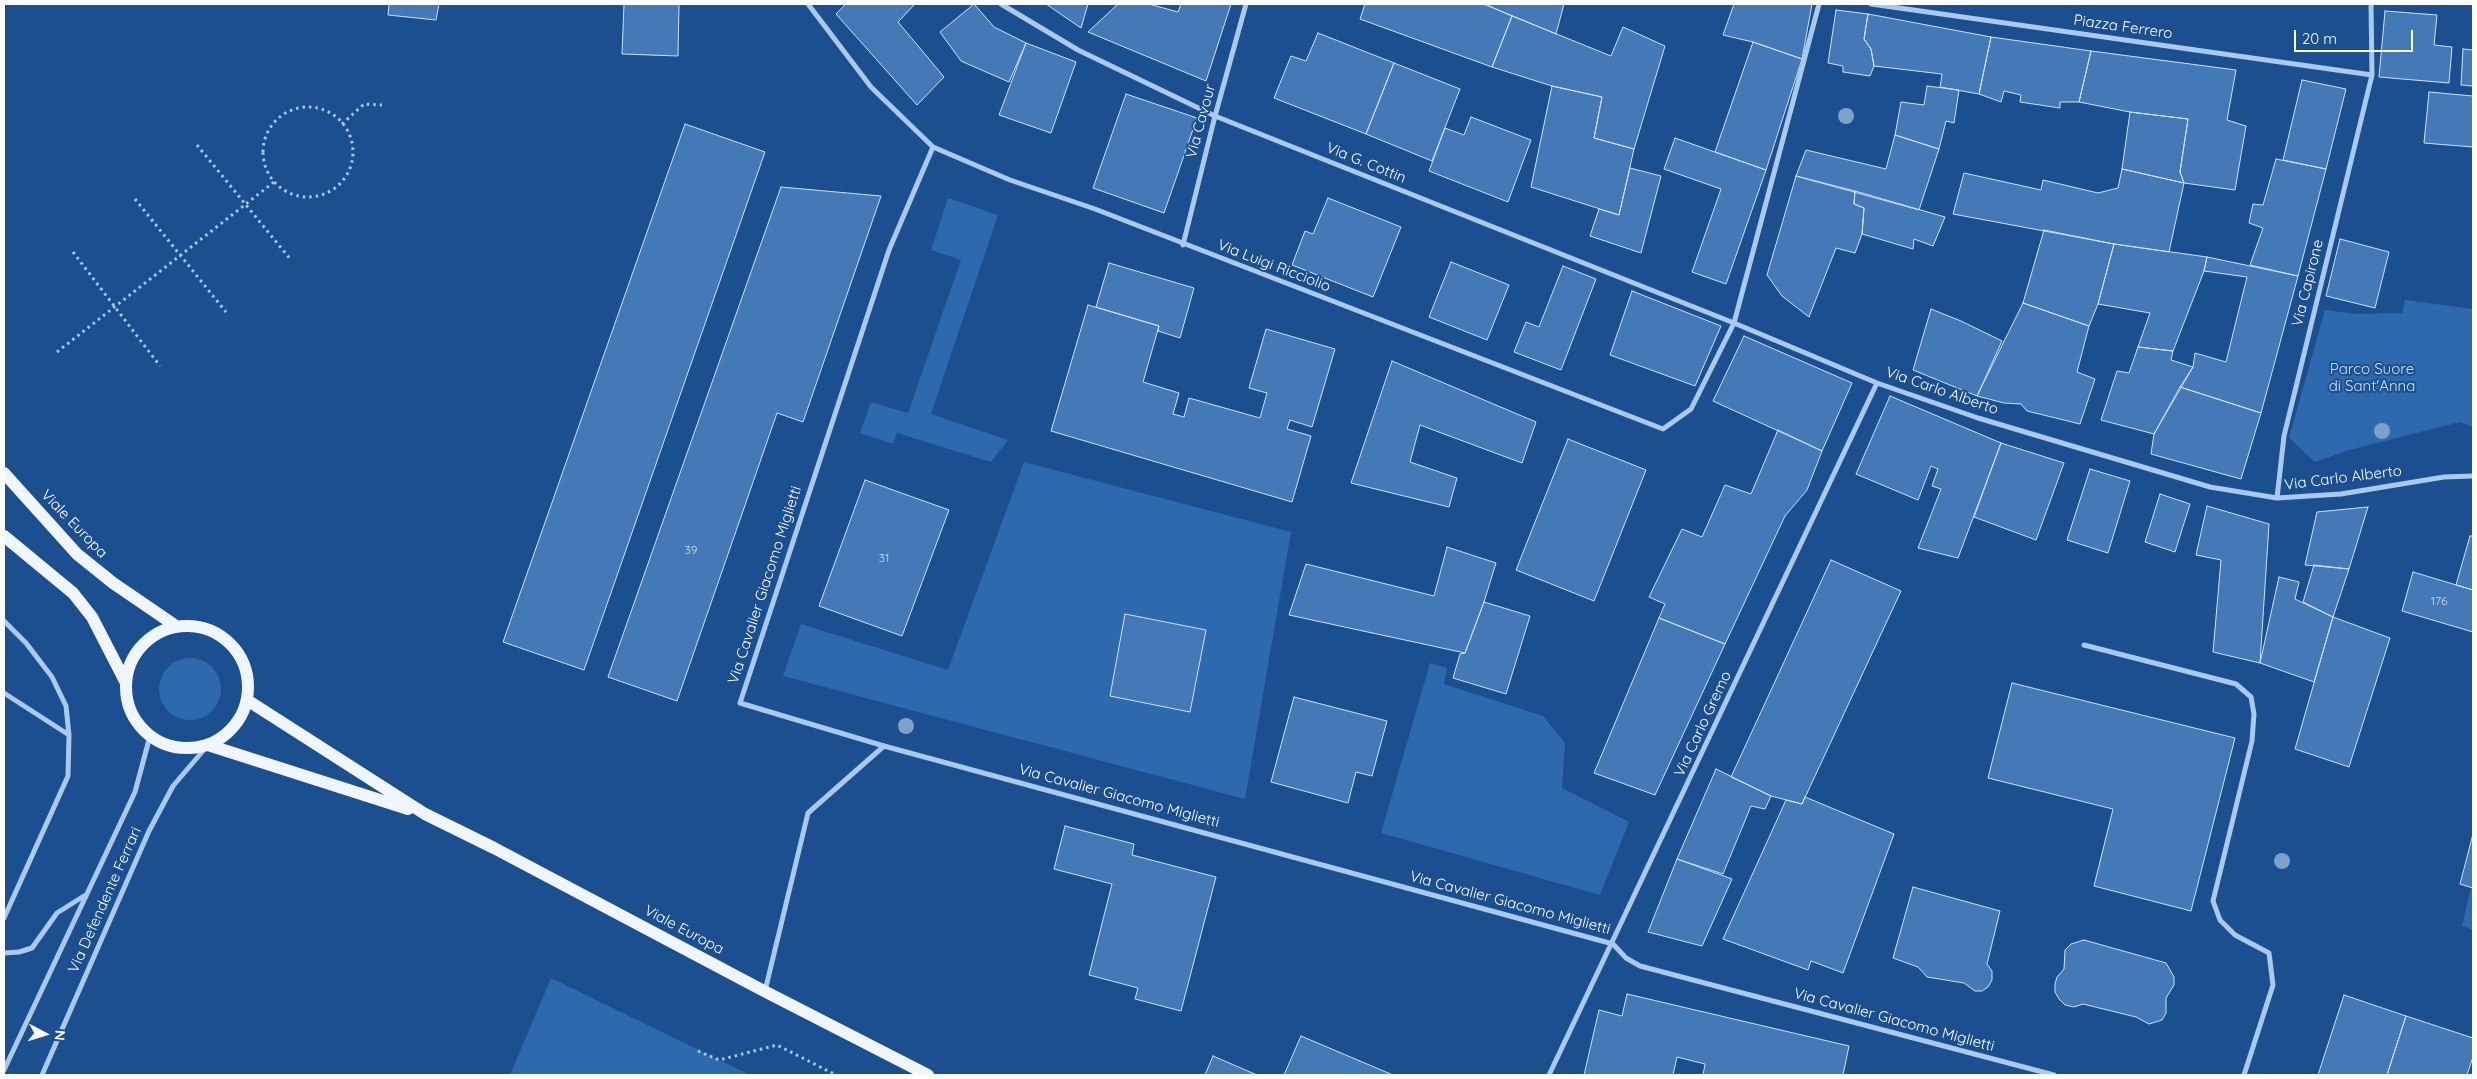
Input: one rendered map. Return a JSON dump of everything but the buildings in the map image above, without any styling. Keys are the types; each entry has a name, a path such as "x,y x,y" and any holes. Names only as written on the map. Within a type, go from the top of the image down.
{"main road":[{"name":"Viale Europa","path":"4,473 77,554 112,583 176,626"},
{"path":"4,536 73,593 92,618 126,682"},
{"path":"196,625 215,632 232,644 243,661 248,680 247,700 239,719 226,735 208,745 188,748 165,745 150,736 136,721 127,703 126,682 130,662 141,645 157,632 176,626 196,625"},
{"name":"Viale Europa","path":"247,700 425,814 494,848 764,992 928,1075"},
{"name":"Viale Europa","path":"208,745 425,814"}],"street":[{"name":"Via Luigi Ricciolio","path":"808,4 871,86 933,147 1010,180 1095,209 1183,245 1663,429 1691,409 1734,323"},
{"name":"Via G. Cottin","path":"1001,4 1078,50 1215,116 1734,323"},
{"name":"Via Cavour","path":"1183,245 1215,116 1246,4"},
{"path":"1734,323 1819,4"},
{"name":"Piazza Ferrero","path":"1871,4 2372,75"},
{"name":"Via Capirone","path":"2277,498 2284,436 2372,75 2371,4"},
{"name":"Via Cavalier Giacomo Miglietti","path":"933,147 889,250 740,703 884,746 1613,944 1626,958 1640,966 2054,1075"},
{"name":"Via Carlo Alberto","path":"1734,323 1877,383 1978,418 2076,445 2210,487 2277,498 2342,494 2444,477 2473,476"},
{"name":"Via Carlo Gremo","path":"1549,1075 1613,944 1877,383"},
{"path":"4,621 26,643 52,677 66,706 69,735 68,776 4,918"},
{"path":"2084,645 2236,684 2251,697 2254,714 2252,741 2213,901 2220,920 2235,935 2269,953 2273,985 2244,1075"},
{"path":"4,693 69,735"},
{"name":"Via Defendente Ferrari","path":"4,1070 134,792 150,736"},
{"name":"Via Defendente Ferrari","path":"42,1075 149,831 173,786 208,745"},
{"path":"764,992 808,813 884,746"},
{"name":"Via Defendente Ferrari","path":"4,953 19,952 32,948 57,913 84,896"}],"path":[{"path":"342,124 364,104 382,105"},
{"path":"304,107 318,108 332,114 342,124 350,137 353,151 351,165 344,178 333,189 320,195 305,197 291,194 274,182 263,160 263,146 268,132 277,119 289,111 304,107"},
{"path":"197,145 291,260"},
{"path":"57,352 274,182"},
{"path":"135,199 226,312"},
{"path":"73,252 160,366"},
{"path":"698,1051 719,1060 777,1045 836,1075"}],"green space":[{"path":"948,198 998,215 931,414 1008,440 991,462 897,433 893,444 860,433 871,402 908,413 961,260 931,250"},
{"name":"Parco Suore di Sant'Anna","path":"2405,300 2473,309 2473,427 2460,422 2349,450 2315,462 2289,438 2325,310 2357,314 2402,313"},
{"path":"1024,462 1291,532 1245,799 783,676 801,624 948,670"},
{"path":"190,658 202,660 212,667 219,677 221,689 219,701 212,711 202,718 190,720 178,718 168,711 161,701 159,689 161,677 168,667 178,660"},
{"path":"1430,663 1447,668 1444,684 1543,716 1565,743 1562,788 1629,822 1600,895 1381,833"},
{"path":"2471,887 2473,888 2473,930 2462,926"},
{"path":"551,978 750,1075 510,1075"}]}
